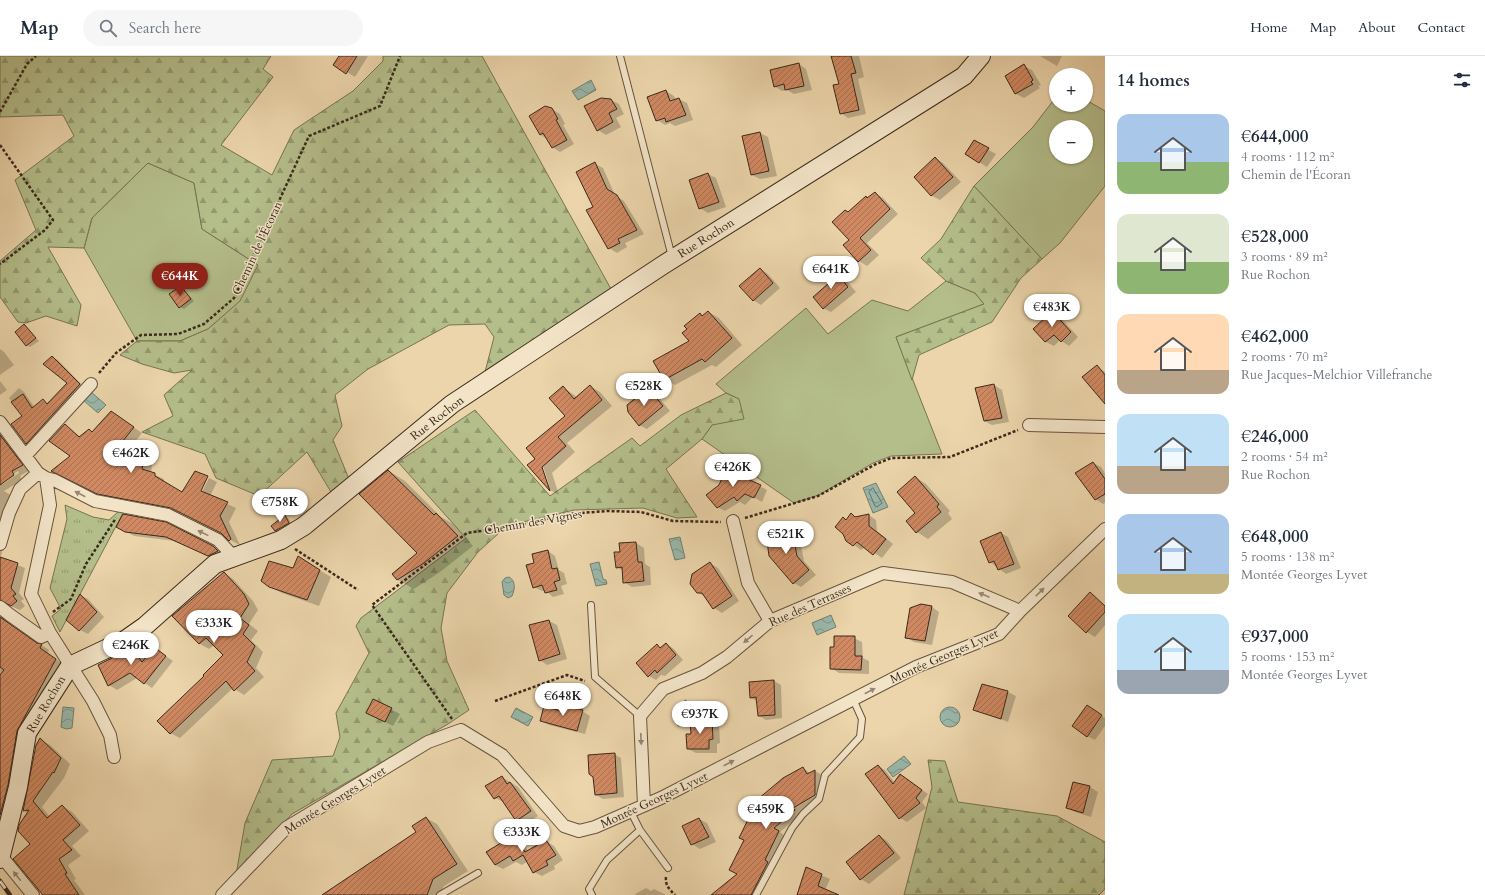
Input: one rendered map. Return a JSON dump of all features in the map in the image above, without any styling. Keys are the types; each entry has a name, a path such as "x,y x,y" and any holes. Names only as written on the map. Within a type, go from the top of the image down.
{"street":[{"name":"Rue Rochon","path":"2,848 18,787 27,733 70,666 130,637 145,626 215,564 281,540 304,526 452,404 672,259 964,76 981,56"},
{"path":"26,455 91,384"},
{"path":"0,422 42,476 50,505 31,594 50,633 93,701 110,735 114,757"},
{"path":"1029,425 1105,427"},
{"path":"42,476 95,501 168,515 218,540 234,556"},
{"path":"0,544 9,513 20,489 42,476"},
{"path":"733,521 748,583 770,621"},
{"name":"Montée Georges Lyvet","path":"222,895 286,828 428,742 461,730 502,755 564,826 579,831 595,828 661,798 916,666 999,634 1020,611 1105,529"},
{"name":"Rue des Terrasses","path":"640,716 663,689 702,674 727,657 770,621 884,573 952,582 1020,611"},
{"path":"0,606 10,616 41,637 50,633"},
{"path":"640,716 644,805"},
{"path":"2,848 32,895"}],"lane":[{"path":"620,56 672,259"},
{"path":"591,605 595,677 640,716"},
{"path":"756,895 792,828 803,814 819,799 825,776 860,737 862,719 853,699"},
{"path":"630,812 640,830 668,868"},
{"path":"592,895 589,889 608,860 640,830"},
{"path":"440,895 478,873"}],"path":[{"path":"0,112 27,64 36,56"},
{"name":"Chemin de l'Écoran","path":"91,384 116,353 141,335 178,334 204,324 234,298 309,136 380,106 400,56"},
{"path":"0,145 53,220 45,230 0,264"},
{"name":"Chemin des Vignes","path":"461,730 372,605 467,533 521,525 568,514 607,511 641,512 673,521 709,523 733,521 818,496 874,465 891,458 950,457 968,449 992,442 1029,425"},
{"path":"61,608 71,599 86,564 124,506"},
{"path":"281,540 358,590"},
{"path":"495,702 567,675 586,681 595,677"},
{"path":"668,868 666,882 675,895"}],"green space":[{"path":"0,56 271,56 263,69 273,77 221,145 272,175 294,130 353,91 383,61 383,56 482,56 611,289 485,372 494,337 485,324 449,325 368,369 335,395 342,426 333,440 349,479 331,492 307,452 259,496 216,478 205,454 142,432 173,416 164,395 192,370 174,373 142,364 120,355 137,341 180,341 208,329 240,301 258,265 202,229 194,183 148,163 92,218 84,248 48,247 81,305 77,326 46,316 26,323 18,322 0,297 0,261 36,230 15,180 74,136 63,115 0,117"},
{"path":"1093,104 1105,111 1105,186 1060,243 1042,259 974,186 1033,127 1049,106 1049,112 1093,112"},
{"path":"148,163 194,183 202,229 258,265 241,301 208,329 180,341 137,341 84,248 92,218"},
{"path":"974,186 1042,259 1021,278 992,322 919,355 912,380 896,337 984,304 975,293 946,281 921,258 941,239"},
{"path":"946,281 975,293 984,304 896,337 942,454 891,456 873,463 819,495 794,503 702,439 712,425 739,399 726,393 716,384 806,308 828,334 872,300 908,311"},
{"path":"726,393 739,399 744,419 712,425 702,439 666,469 697,517 677,518 643,508 574,510 523,522 510,523 478,552 447,593 441,628 447,661 469,710 448,724 292,814 236,875 245,823 272,760 333,756 340,737 336,713 369,653 356,626 361,618 466,538 398,462 475,410 550,496 632,438 640,446 681,415"},
{"path":"65,505 93,517 109,520 119,511 124,511 60,632 52,616 61,609 50,588 67,519"},
{"path":"928,760 945,761 958,802 1057,816 1105,842 1105,889 1099,895 904,895 932,787"}],"water":[{"path":"591,80 596,90 578,100 572,91"},
{"path":"90,391 106,405 98,413 83,400"},
{"path":"876,483 888,507 873,513 863,488"},
{"path":"680,537 685,558 675,560 669,539"},
{"path":"599,562 603,579 606,580 607,584 596,586 590,564"},
{"path":"509,577 514,583 514,588 512,596 508,598 504,595 502,582 505,578"},
{"path":"831,615 836,627 817,635 812,623"},
{"path":"685,700 693,705 686,716 686,725 678,726 676,714"},
{"path":"63,707 74,708 72,728 66,729 61,727"},
{"path":"950,707 957,710 960,717 957,724 950,727 943,724 940,717 943,710"},
{"path":"516,708 533,717 528,726 511,717"},
{"path":"904,756 911,764 893,777 887,769"}],"building":[{"path":"339,56 357,56 346,74 333,65"},
{"path":"831,56 851,56 856,73 851,74 859,110 840,114 833,85 839,84"},
{"path":"799,63 804,86 785,90 784,84 774,87 770,70"},
{"path":"1024,64 1033,80 1031,82 1033,84 1015,94 1005,76"},
{"path":"666,90 670,101 679,98 686,115 666,122 665,118 656,121 647,97"},
{"path":"601,98 611,99 617,109 609,113 613,122 597,131 584,106"},
{"path":"545,106 552,108 558,119 556,120 567,140 552,148 543,133 540,135 529,116"},
{"path":"760,132 769,171 751,175 742,136"},
{"path":"974,140 989,148 979,163 965,154"},
{"path":"935,157 953,177 931,196 914,177"},
{"path":"595,162 607,189 617,195 637,230 618,239 620,243 608,249 586,210 593,207 576,172"},
{"path":"708,173 719,202 699,209 689,180"},
{"path":"875,192 890,209 860,238 871,250 858,262 843,245 849,240 832,222 845,210 848,212 866,196 867,198"},
{"path":"760,268 773,283 753,301 739,286"},
{"path":"835,270 848,287 823,309 813,297 829,283 824,278"},
{"path":"181,286 191,299 179,308 169,294"},
{"path":"708,311 732,338 705,362 702,359 664,380 653,361 689,341 682,333 687,329 684,326 700,313 702,316"},
{"path":"1052,311 1071,332 1061,342 1054,335 1045,342 1033,329"},
{"path":"24,324 36,338 26,346 15,332"},
{"path":"52,356 80,384 26,444 11,424 22,416 11,402 23,394 32,408 43,399 47,404 67,383 43,364"},
{"path":"1097,365 1105,375 1105,404 1082,377"},
{"path":"994,384 1002,418 984,421 975,388"},
{"path":"590,385 602,400 558,437 566,446 542,467 550,491 527,465 535,459 526,448 565,416 549,398 563,386 574,399"},
{"path":"648,388 663,406 639,426 628,412 627,405"},
{"path":"111,411 134,427 119,446 144,459 142,469 155,473 155,476 182,492 195,471 208,476 201,491 228,502 220,516 231,539 229,541 221,533 171,508 97,494 51,471 70,456 49,441 65,424 79,437 89,429 92,432"},
{"path":"0,435 23,465 12,471 14,475 0,485"},
{"path":"1093,462 1105,479 1105,494 1095,500 1075,473"},
{"path":"727,467 746,475 745,478 761,485 754,498 745,494 737,501 734,497 717,508 706,495 719,485"},
{"path":"388,470 434,515 436,513 458,536 424,563 397,580 392,574 417,553 359,494"},
{"path":"915,476 939,504 937,507 941,512 916,533 906,521 915,513 897,492"},
{"path":"851,513 855,517 869,514 869,526 886,539 873,555 857,542 853,546 846,541 843,534 835,527 843,517 846,520"},
{"path":"123,514 166,522 213,546 218,551 208,556 166,537 125,532 116,527"},
{"path":"285,515 289,523 275,531 271,526"},
{"path":"792,529 797,556 809,570 793,584 769,556 767,541 771,540 771,533"},
{"path":"1001,532 1014,564 998,570 994,561 989,563 980,541"},
{"path":"636,542 638,562 642,562 644,581 623,583 622,567 616,568 614,552 620,552 619,543"},
{"path":"548,550 552,569 557,568 560,580 554,582 557,590 545,593 542,585 533,588 526,565 534,563 532,554"},
{"path":"298,556 320,570 307,600 269,587 261,581 269,561 293,568"},
{"path":"0,557 18,563 11,588 16,594 13,596 17,601 11,606 0,600"},
{"path":"710,562 732,596 713,609 702,593 697,593 690,584 692,574"},
{"path":"224,572 244,594 249,604 240,618 249,625 243,634 255,646 247,662 255,671 234,691 226,681 170,734 157,721 204,676 203,675 223,655 206,638 199,644 172,616"},
{"path":"1090,592 1105,606 1105,612 1086,633 1068,616"},
{"path":"80,594 97,612 79,631 66,620"},
{"path":"921,604 932,606 925,641 905,638 910,608"},
{"path":"0,617 37,643 42,644 40,648 56,659 17,731 8,785 0,815 0,675 4,670 0,667"},
{"path":"549,620 560,654 539,661 529,625"},
{"path":"834,636 855,636 855,656 862,656 861,670 830,669 830,647 834,647"},
{"path":"666,643 676,655 657,673 655,670 648,677 636,663 657,644 660,648"},
{"path":"154,647 166,656 144,684 130,673 108,686 98,665 132,648 142,662"},
{"path":"774,680 775,715 758,716 756,697 750,698 749,682"},
{"path":"982,684 1008,691 1001,719 973,710"},
{"path":"373,699 392,708 385,722 366,713"},
{"path":"1087,705 1102,715 1087,737 1072,726"},
{"path":"544,706 564,712 565,706 583,710 577,731 540,721"},
{"path":"712,719 713,739 709,740 709,749 687,749 686,734 691,734 690,721"},
{"path":"40,738 61,758 54,773 53,772 33,801 47,818 62,805 80,825 63,840 72,850 59,859 67,873 65,874 79,895 43,895 13,859 30,844 18,831 19,825 29,810 23,811 36,745"},
{"path":"615,753 617,793 595,795 593,777 589,774 588,755"},
{"path":"878,765 893,784 900,774 922,790 916,798 920,803 899,819 865,774"},
{"path":"803,767 807,774 815,770 815,795 793,808 795,810 774,828 779,831 765,860 768,862 751,895 711,895 737,874 729,870 744,840 739,838 758,799 783,778"},
{"path":"502,776 507,784 510,782 531,811 516,821 499,796 494,799 485,786"},
{"path":"1073,782 1090,786 1083,813 1066,808"},
{"path":"426,817 457,864 433,879 427,895 322,895 416,832 412,826"},
{"path":"699,818 709,837 691,845 682,826"},
{"path":"514,835 525,852 546,840 556,855 546,861 548,865 533,873 523,855 513,861 510,856 495,865 486,852"},
{"path":"879,835 894,853 860,880 846,862"},
{"path":"806,867 822,874 818,886 839,895 797,895"}],"railway":[{"path":"0,881 10,895"}]}
